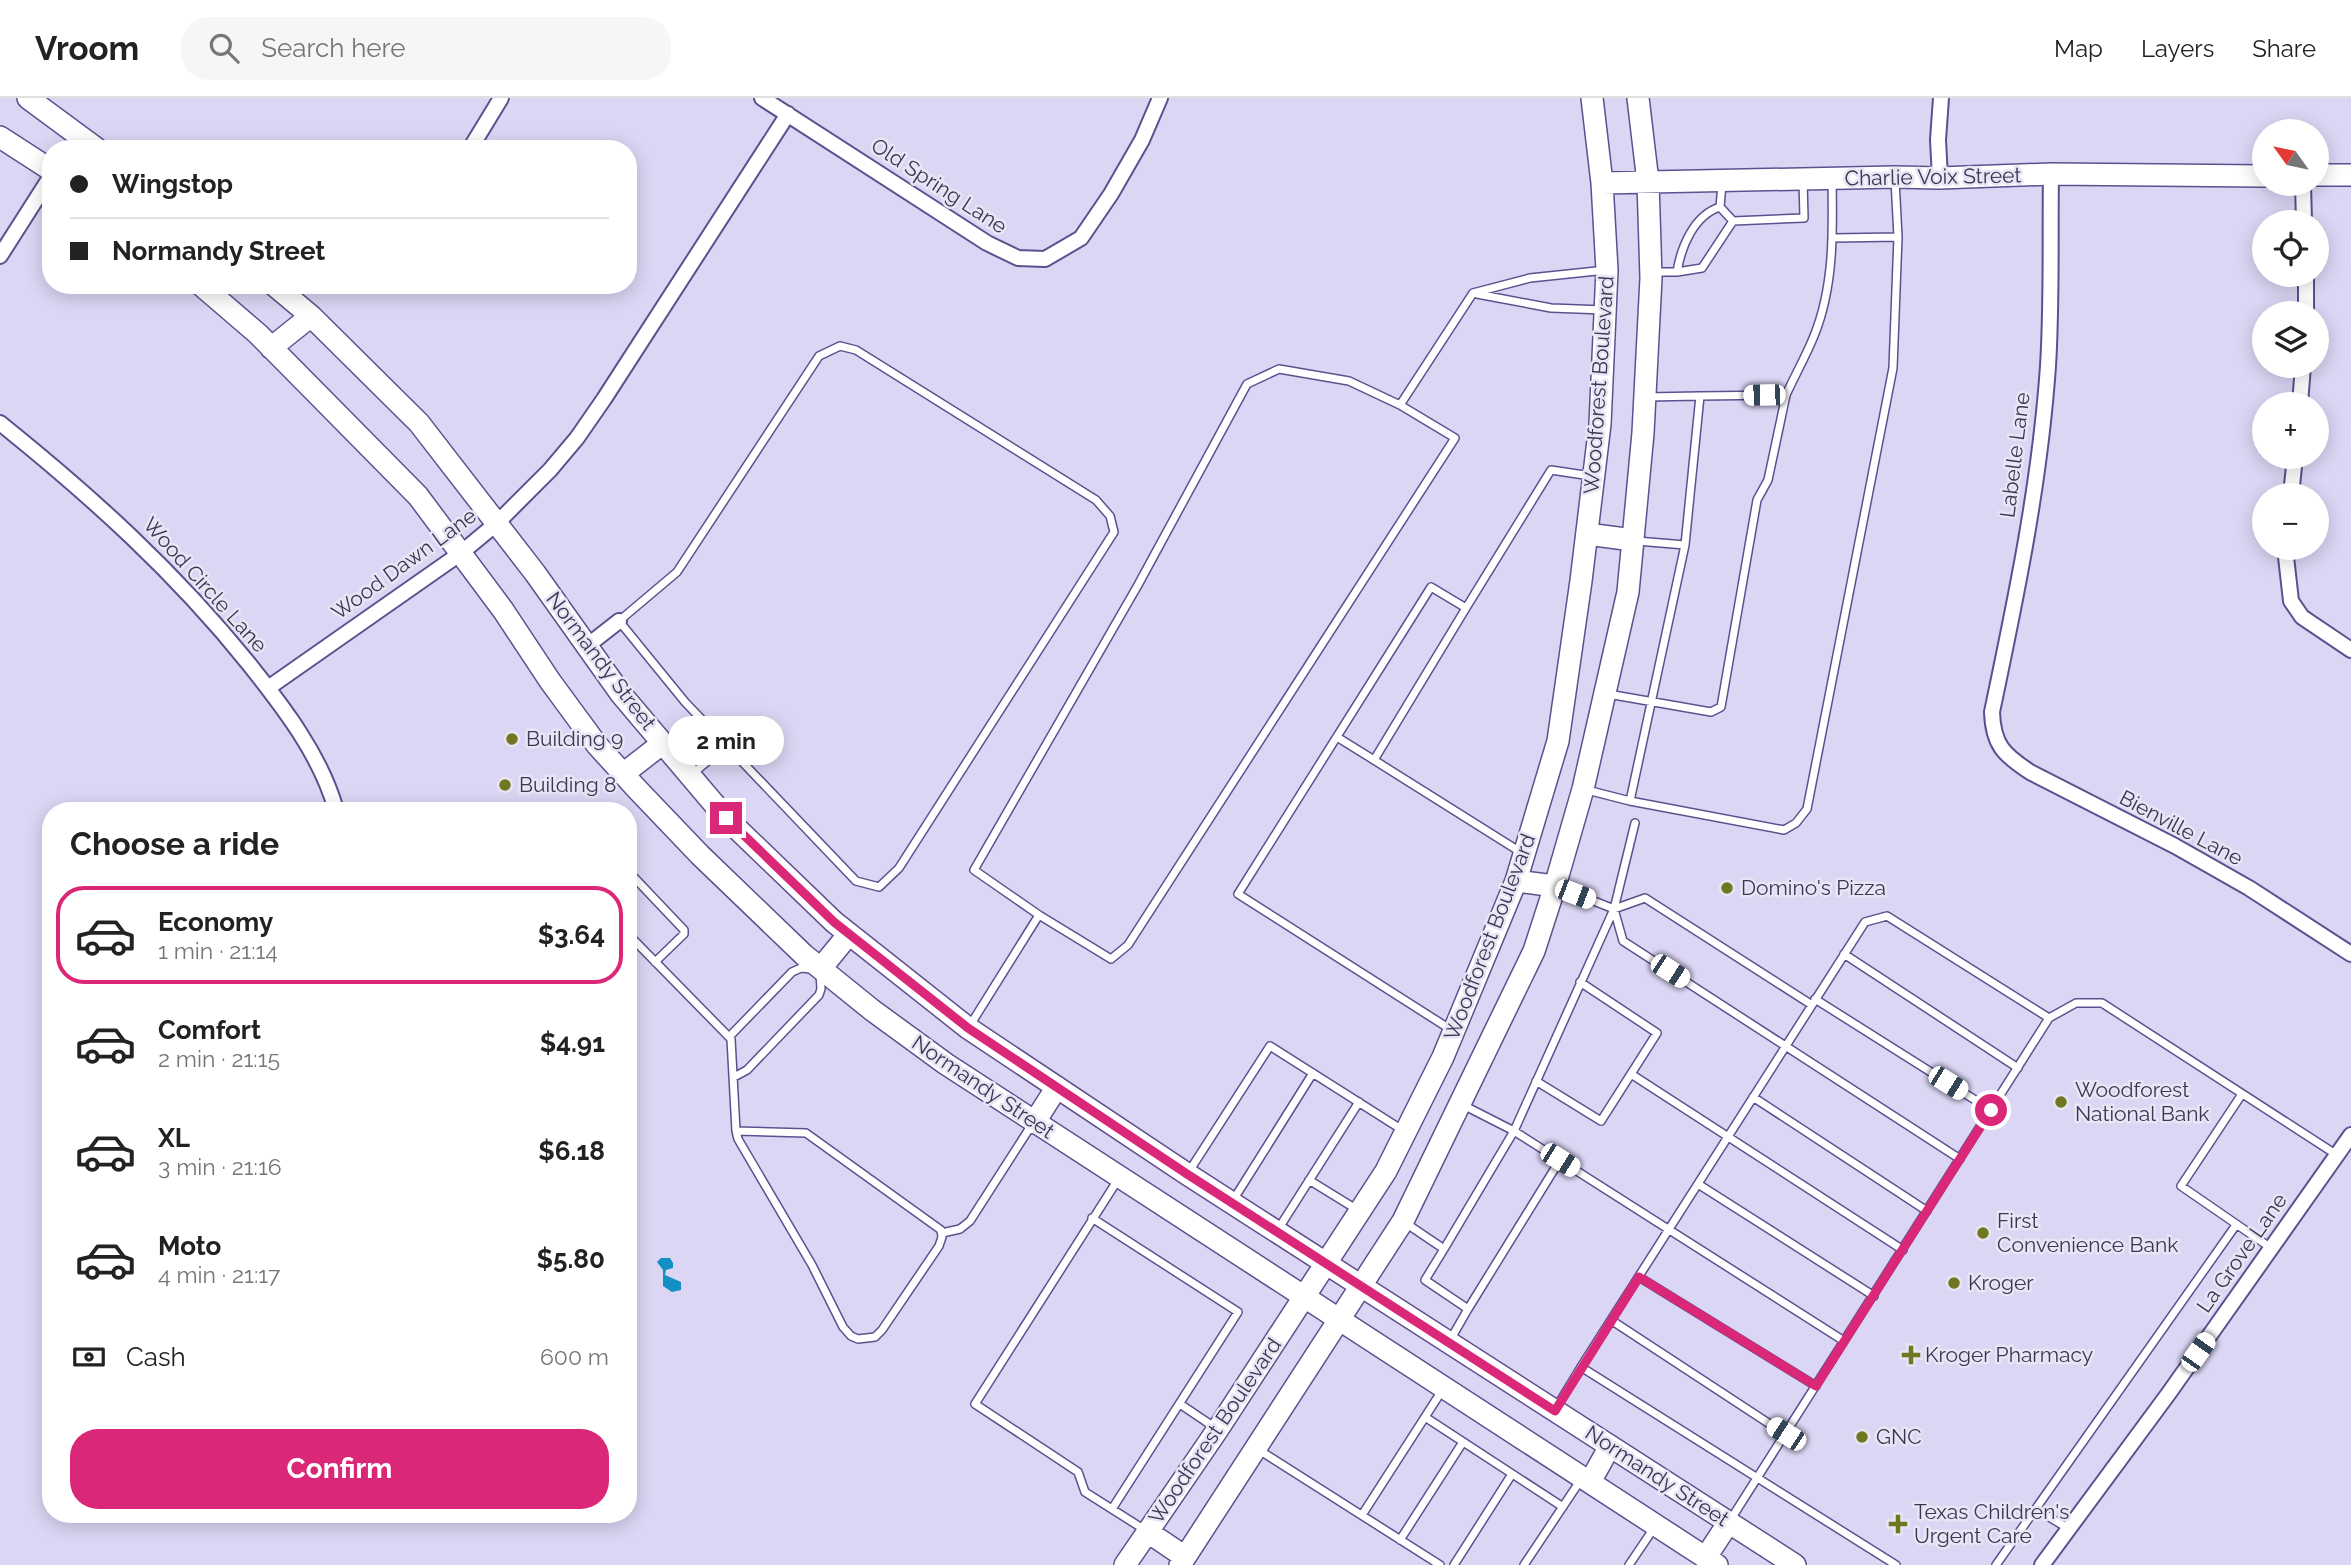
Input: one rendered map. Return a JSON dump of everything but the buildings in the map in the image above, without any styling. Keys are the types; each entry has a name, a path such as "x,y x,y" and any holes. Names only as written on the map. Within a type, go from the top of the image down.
{"main road":[{"path":"28,98 71,140"},
{"name":"Woodforest Boulevard","path":"1125,1565 1218,1429 1386,1171 1453,1032 1516,881 1559,741 1600,424 1607,270 1602,183 1592,98"},
{"name":"Woodforest Boulevard","path":"1182,1561 1403,1221 1534,951 1555,886 1583,789 1628,592 1645,397 1650,273 1648,182 1638,98"},
{"path":"0,137 42,164"},
{"name":"Charlie Voix Street","path":"1602,183 2051,174 2252,176"},
{"path":"2329,175 2351,175"},
{"name":"Normandy Street","path":"211,294 271,348 418,496 503,610 597,745 699,855 821,968 946,1064 1034,1123 1656,1524 1704,1558"},
{"name":"Normandy Street","path":"285,294 311,316 419,423 497,523 621,694 726,818 834,922 968,1028 1187,1174 1795,1565"},
{"path":"271,348 311,316"},
{"path":"1587,534 1633,540"},
{"path":"623,774 668,750"},
{"path":"1516,881 1555,886"},
{"path":"821,968 849,934"},
{"path":"1034,1123 1057,1087"},
{"path":"1586,1479 1611,1446"},
{"path":"1704,1558 1729,1522"},
{"path":"1148,1532 1182,1561"}],"street":[{"path":"475,140 501,98"},
{"name":"Old Spring Lane","path":"762,98 988,243 1018,258 1045,260 1081,238 1111,194 1142,140 1160,98"},
{"path":"1940,178 1938,140 1941,98"},
{"name":"Wood Dawn Lane","path":"268,688 461,553 497,523 550,470 577,438 788,114"},
{"name":"Labelle Lane","path":"1996,738 1992,712 2019,581 2039,450 2048,366 2051,174"},
{"path":"0,256 42,190"},
{"name":"Wood Circle Lane","path":"0,423 113,517 178,581 294,723 320,768 334,802"},
{"path":"2287,560 2291,601 2302,617 2351,650"},
{"path":"587,646 619,621"},
{"name":"Bienville Lane","path":"1996,738 2012,761 2030,772 2175,846 2249,888 2351,954"},
{"name":"La Grove Lane","path":"2042,1565 2351,1135"}],"lane":[{"path":"1583,789 1630,801 1784,830 1796,822 1807,809 1893,368 1898,237 1895,177"},
{"path":"1722,182 1720,207 1733,221 1804,218 1803,178"},
{"path":"1604,693 1712,712 1721,708 1757,500 1768,480 1786,395 1815,335 1826,298 1833,238 1832,179"},
{"path":"1677,272 1682,248 1707,211 1720,207"},
{"path":"1650,273 1702,268 1733,221"},
{"path":"1833,238 1898,237"},
{"path":"1400,404 1473,293 1530,278 1607,270"},
{"path":"1473,293 1552,309 1607,310"},
{"path":"839,346 856,350 1096,500 1110,516 1114,532 898,868 879,887 856,881 709,728 619,621 677,572 820,356 839,346"},
{"path":"1279,369 1349,382 1400,404 1455,438 1128,946 1111,959 1039,915 974,870 1138,585 1247,384 1279,369"},
{"path":"1645,397 1786,395"},
{"path":"1630,801 1685,545 1700,397"},
{"path":"1374,760 1551,470 1594,476"},
{"path":"1633,540 1685,545"},
{"path":"1453,1032 1238,894 1431,587 1466,608"},
{"path":"668,750 709,728"},
{"path":"1337,737 1524,855"},
{"path":"691,776 726,746"},
{"path":"1468,1309 1425,1280 1514,1131 1614,909 1635,823"},
{"path":"637,880 684,930 684,934 655,962"},
{"path":"1555,886 1614,909 1645,898 1991,1110"},
{"path":"1614,909 1623,941 1959,1159"},
{"path":"968,1028 1039,915"},
{"path":"1555,1411 1865,922 1887,916 2049,1018"},
{"path":"637,943 729,1037 733,1047 736,1131 739,1142 811,1264 843,1327 854,1338 869,1339 879,1333 939,1246 942,1233 936,1225 806,1133 736,1131"},
{"path":"1844,954 2018,1068"},
{"path":"729,1037 792,971 821,968 821,989 817,996 741,1076 734,1077"},
{"path":"1536,1081 1601,1121 1657,1033 1580,982"},
{"path":"1729,1522 2049,1018 2076,1003 2102,1003 2337,1155"},
{"path":"1187,1174 1270,1046 1406,1132"},
{"path":"1232,1203 1313,1073"},
{"path":"1631,1074 1903,1250"},
{"path":"2242,1094 2181,1186 2271,1248"},
{"path":"1753,1097 1927,1211"},
{"path":"1277,1232 1359,1102"},
{"path":"1461,1104 1514,1131 1844,1341"},
{"path":"942,1233 960,1229 970,1221 1034,1123"},
{"path":"1449,1342 1560,1160"},
{"path":"1119,1177 975,1405 1078,1472 1085,1492 1148,1532"},
{"path":"1309,1180 1361,1212"},
{"path":"1698,1184 1874,1296"},
{"path":"1092,1219 1238,1312 1112,1509"},
{"path":"1403,1221 1444,1249"},
{"path":"1996,1565 2236,1225"},
{"path":"1639,1277 1816,1386"},
{"path":"1611,1321 1786,1434"},
{"path":"1581,1367 1896,1565"},
{"path":"1362,1515 1443,1388"},
{"path":"1180,1404 1218,1429"},
{"path":"1425,1417 1563,1507"},
{"path":"1400,1540 1464,1442"},
{"path":"1256,1448 1440,1565"},
{"path":"1454,1565 1512,1474"},
{"path":"1524,1565 1563,1507 1586,1479"},
{"path":"2036,1509 2069,1529"},
{"path":"1629,1565 1656,1524"}],"water":[{"path":"661,1258 670,1258 673,1268 666,1270 665,1275 681,1282 681,1290 672,1292 663,1286 663,1270 657,1262"}],"place":[{"name":"Building 9","path":"512,739"},
{"name":"Building 8","path":"505,785"},
{"name":"Domino's Pizza","path":"1727,888"},
{"name":"Woodforest National Bank","path":"2061,1102"},
{"name":"First Convenience Bank","path":"1983,1233"},
{"name":"Kroger","path":"1954,1283"},
{"name":"Kroger Pharmacy","path":"1911,1355"},
{"name":"GNC","path":"1862,1437"},
{"name":"Texas Children's Urgent Care","path":"1898,1524"}],"route":[{"path":"726,818 834,922 968,1028 1187,1174 1555,1411 1639,1277 1816,1386 1991,1110"}]}
